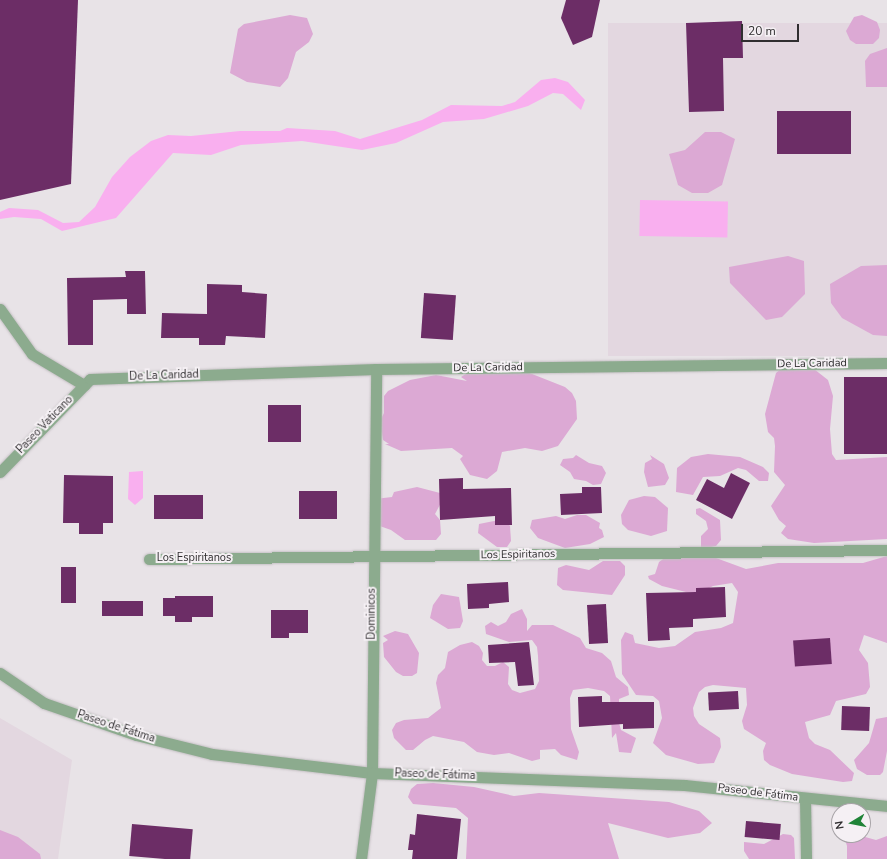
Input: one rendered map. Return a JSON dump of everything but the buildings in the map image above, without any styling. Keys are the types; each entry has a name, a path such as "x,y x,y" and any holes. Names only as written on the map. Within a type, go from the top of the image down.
{"street":[{"path":"0,309 32,354 87,382"},
{"name":"De La Caridad","path":"87,382 376,369 887,363"},
{"name":"Dominicos","path":"361,859 372,773 372,557 376,369"},
{"name":"Paseo Vaticano","path":"0,472 87,382"},
{"name":"Los Espiritanos","path":"149,559 887,550"},
{"name":"Paseo de Fátima","path":"0,673 44,702 136,735 212,754 372,773 685,785 805,799 887,806"},
{"path":"805,799 806,859"}],"shaded area":[{"path":"290,15 307,18 313,34 309,42 296,52 288,78 280,87 247,82 230,73 238,29 244,24"},
{"path":"862,15 877,22 880,30 879,38 873,44 856,44 850,40 846,31 854,17"},
{"path":"608,23 887,23 887,356 608,356"},
{"path":"887,48 887,87 866,87 865,61 870,54"},
{"path":"555,78 568,82 585,100 581,110 563,94 553,93 528,106 484,119 443,122 396,143 362,150 302,141 241,145 211,155 173,153 116,218 62,231 41,219 14,217 0,219 0,212 9,208 38,210 63,223 79,222 95,207 112,177 130,157 151,141 168,135 191,136 240,131 280,131 287,128 335,131 360,139 422,120 451,105 502,106 515,102 541,80"},
{"path":"705,132 721,132 735,139 722,185 708,193 692,193 678,185 669,154 685,150"},
{"path":"640,200 728,202 727,238 639,236"},
{"path":"788,256 804,261 805,294 782,317 766,320 730,283 729,267"},
{"path":"887,265 887,336 873,335 842,318 831,303 830,284 861,266"},
{"path":"790,366 814,369 828,380 833,396 830,429 832,454 836,460 887,457 887,539 814,543 788,539 781,533 786,526 779,520 771,506 785,485 774,472 774,438 768,432 765,414 776,373 782,368"},
{"path":"472,370 527,372 565,387 572,393 576,401 577,419 558,446 542,451 525,448 502,452 497,471 487,479 470,475 460,459 463,456 452,448 401,451 385,444 389,444 383,440 380,421 384,413 384,396 388,391 410,380 436,375 467,381 461,377"},
{"path":"708,454 740,457 763,467 769,473 768,481 759,481 746,470 738,468 720,476 703,477 693,495 676,492 677,468 691,457"},
{"path":"576,455 589,463 602,466 606,473 601,484 593,485 586,481 574,479 570,472 560,465 563,459 573,458"},
{"path":"650,455 664,464 669,478 665,485 648,487 644,472 645,463 652,459"},
{"path":"143,471 143,498 135,505 128,499 129,472"},
{"path":"417,487 440,493 442,501 435,514 440,520 441,534 436,540 405,540 391,530 377,525 375,499 392,497 394,492"},
{"path":"644,496 655,497 668,508 667,531 651,536 628,530 622,524 621,515 629,500"},
{"path":"700,508 720,520 721,540 716,546 701,549 701,536 708,529 706,521 696,514 696,509"},
{"path":"577,515 586,515 600,523 599,528 602,530 604,537 590,544 565,548 538,538 530,528 532,520 556,516 565,519"},
{"path":"499,520 507,522 510,526 511,541 507,547 497,547 478,533 479,524"},
{"path":"684,553 716,558 746,569 778,563 863,563 887,556 887,643 864,635 859,650 868,663 870,687 866,694 836,701 830,715 805,722 809,738 815,744 830,750 854,773 852,781 843,782 792,774 770,765 764,760 763,751 766,743 744,729 742,721 747,705 746,688 713,685 705,687 699,692 693,708 694,716 699,724 720,738 721,747 714,763 698,764 666,755 653,743 662,718 659,701 653,696 636,695 622,674 621,640 625,632 633,635 635,643 659,648 675,646 695,632 721,628 733,623 738,592 732,583 713,586 701,592 686,592 662,586 649,579 648,576 655,574 659,562 670,554"},
{"path":"603,561 620,561 625,566 625,575 612,595 563,590 557,585 558,568 566,565 589,570"},
{"path":"441,594 459,597 463,621 460,628 448,629 430,618 433,605"},
{"path":"522,609 527,619 527,631 532,625 553,625 580,638 586,648 602,653 611,661 616,677 628,687 629,695 619,699 619,723 621,730 636,738 631,753 619,752 616,733 612,738 610,696 604,691 588,688 573,690 570,698 571,729 579,752 577,760 561,755 555,749 540,750 540,759 532,761 509,753 494,755 477,752 464,742 433,736 425,740 413,750 406,750 394,738 392,730 396,723 404,720 428,718 441,708 436,683 438,675 445,668 448,652 460,645 472,642 479,646 483,653 482,660 487,666 495,666 503,662 509,667 508,684 512,690 520,693 535,689 539,681 538,656 537,647 532,640 509,642 486,634 485,626 491,622 498,626 506,622 511,614"},
{"path":"395,631 408,634 419,653 417,673 412,676 403,676 396,672 384,657 383,643 388,640 383,636"},
{"path":"887,717 887,751 883,772 880,775 867,775 857,769 854,760 869,743 876,719"},
{"path":"0,718 72,760 58,859 0,859"},
{"path":"433,783 474,787 514,796 539,793 669,802 699,811 712,823 700,833 668,838 608,823 619,859 466,859 468,818 456,808 413,804 408,797 411,789 417,784"},
{"path":"0,830 18,837 40,854 41,859 0,859"},
{"path":"783,834 791,835 794,838 795,859 749,859 744,851 744,842 764,844"},
{"path":"887,836 887,859 847,859 846,843 871,843 871,839 876,840"}]}
